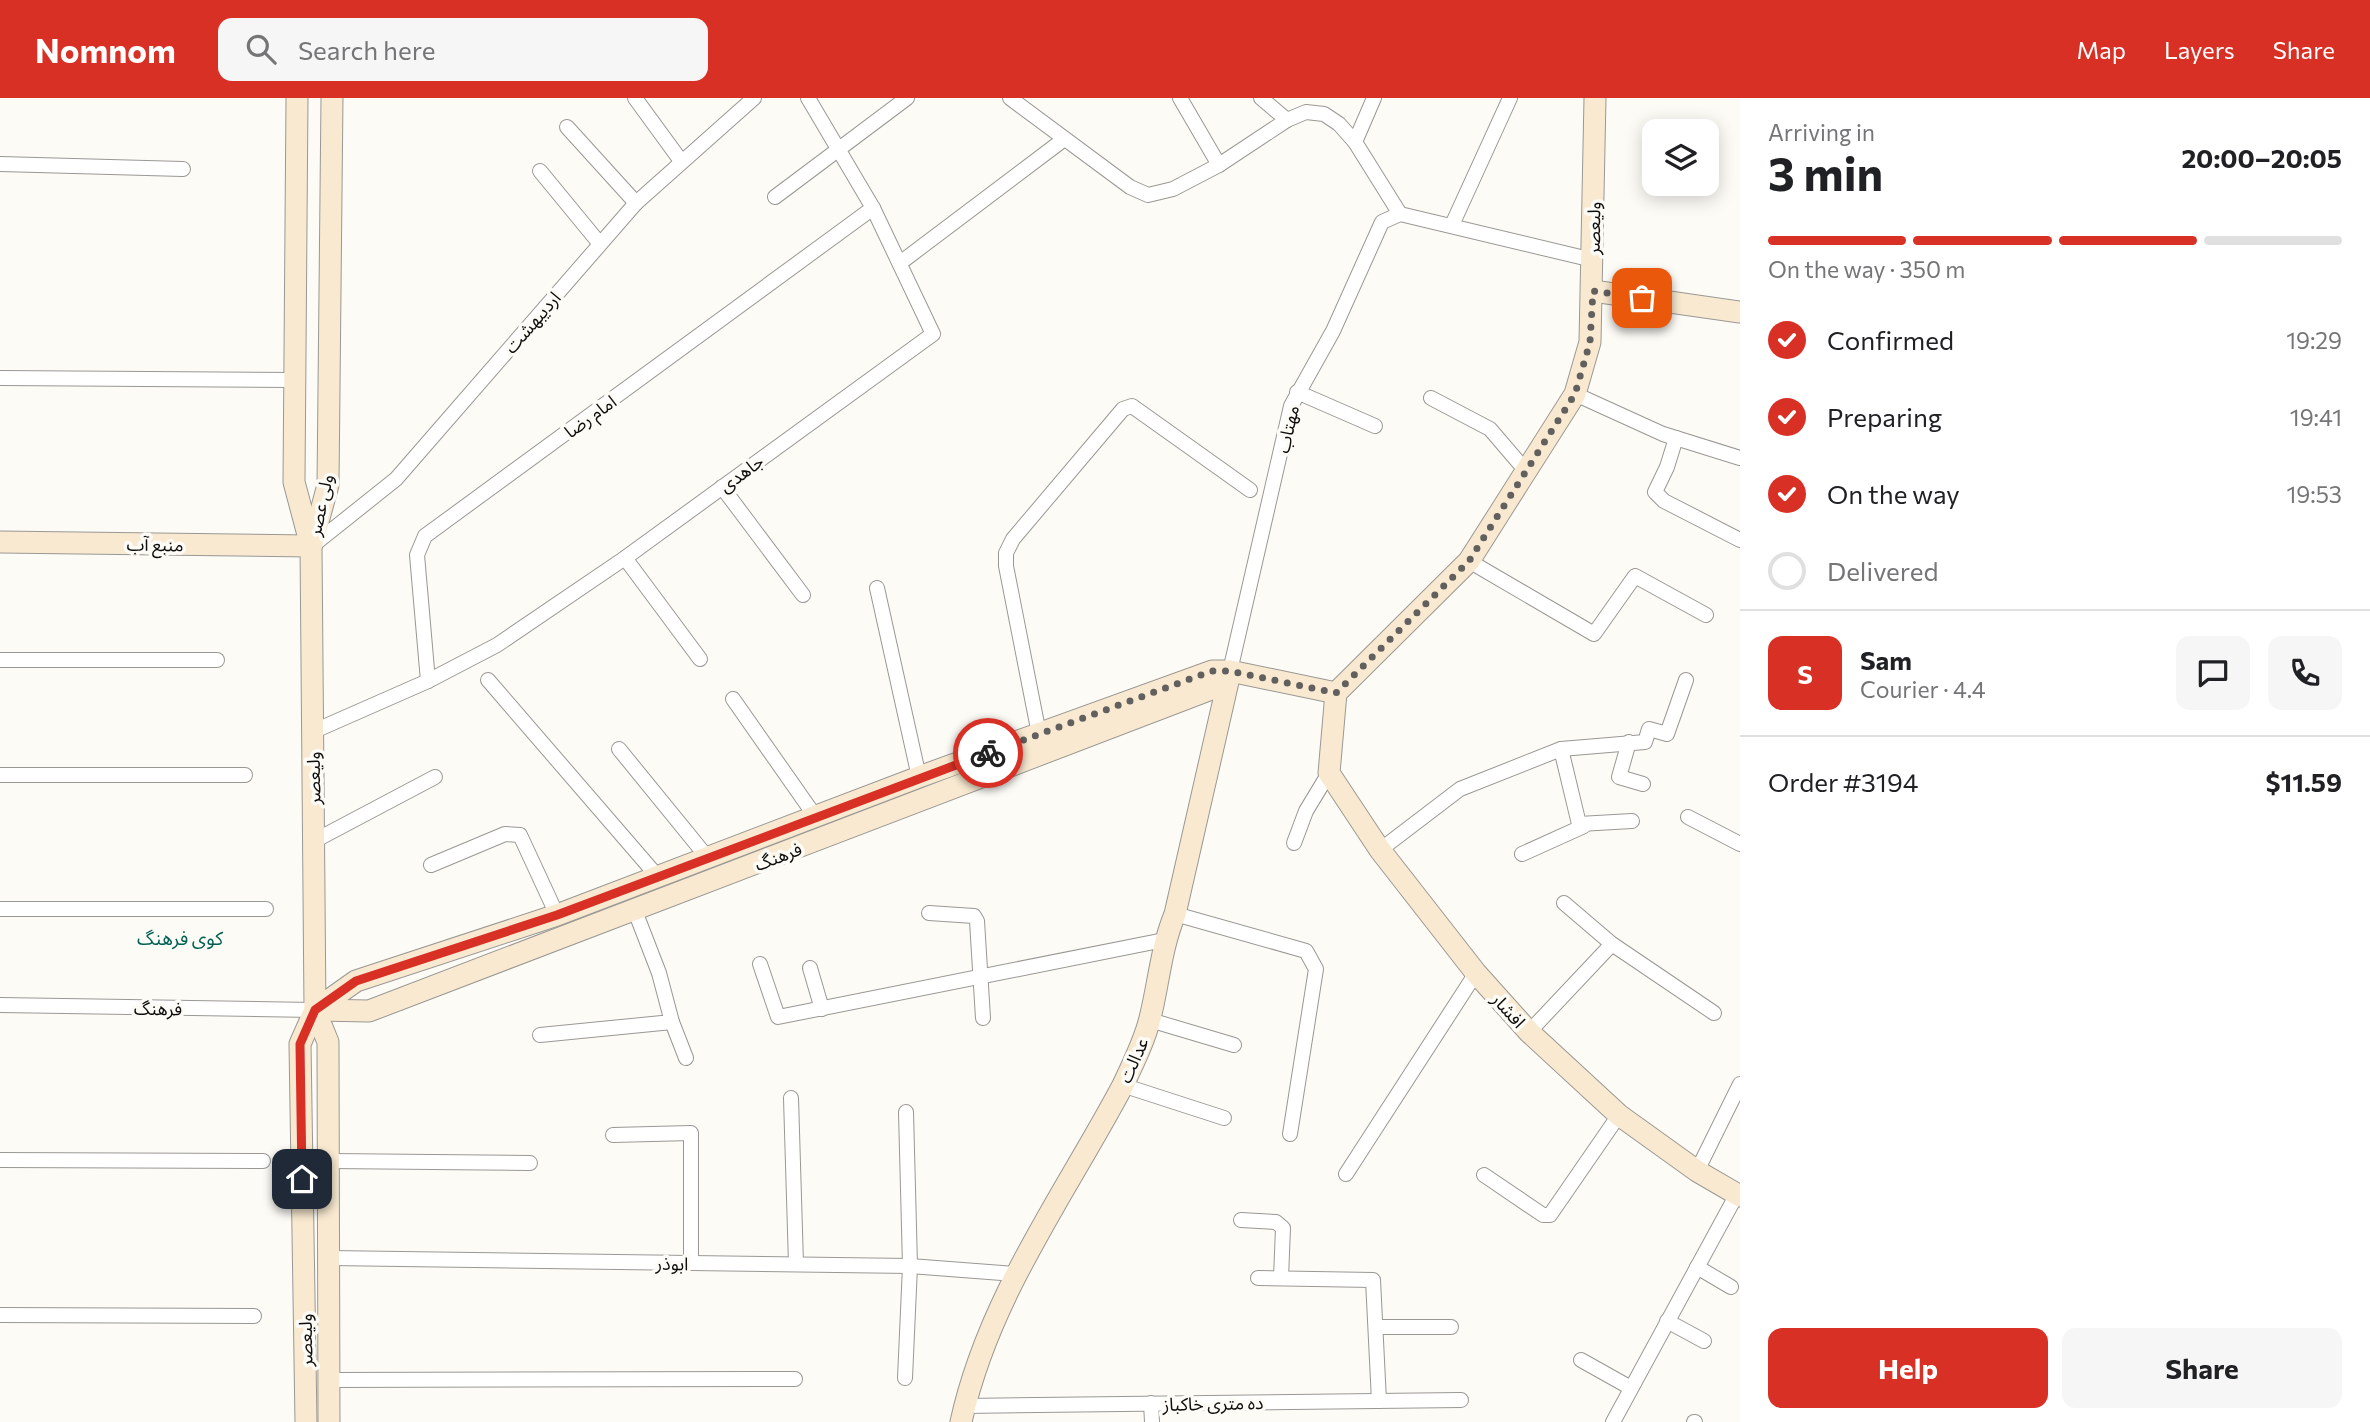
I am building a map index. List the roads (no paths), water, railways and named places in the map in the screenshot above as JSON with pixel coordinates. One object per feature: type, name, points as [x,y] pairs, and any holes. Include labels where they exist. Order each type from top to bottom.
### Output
[{"type":"street","name":"ولی عصر","points":[[297,98],[294,482],[311,546]]},
{"type":"street","name":"ولی عصر","points":[[311,546],[328,485],[332,98]]},
{"type":"street","points":[[635,98],[681,161]]},
{"type":"street","name":"اردیبهشت","points":[[311,546],[396,479],[636,203],[754,98]]},
{"type":"street","name":"جاهدی","points":[[312,732],[428,681],[497,645],[625,558],[933,334],[873,208],[808,98]]},
{"type":"street","points":[[775,197],[907,98]]},
{"type":"street","points":[[1010,98],[1063,140],[1130,187],[1148,195],[1173,189],[1219,165],[1287,120],[1306,112],[1324,114],[1339,124],[1355,142],[1400,214],[1592,260]]},
{"type":"street","points":[[1180,98],[1219,165]]},
{"type":"street","points":[[1261,98],[1287,120]]},
{"type":"street","points":[[1324,114],[1325,98]]},
{"type":"street","points":[[1355,142],[1374,98]]},
{"type":"street","points":[[1452,225],[1510,98]]},
{"type":"street","name":"ولیعصر","points":[[1336,693],[1469,561],[1575,394],[1590,342],[1595,98]]},
{"type":"street","points":[[567,127],[636,203]]},
{"type":"street","points":[[900,263],[1063,140]]},
{"type":"street","points":[[0,164],[183,169]]},
{"type":"street","points":[[540,171],[600,244]]},
{"type":"street","name":"امام رضا","points":[[428,681],[417,555],[425,536],[873,208]]},
{"type":"street","name":"مهتاب","points":[[1230,671],[1297,392],[1333,331],[1382,222],[1400,214]]},
{"type":"street","points":[[1593,291],[1740,312]]},
{"type":"street","points":[[0,378],[293,380]]},
{"type":"street","points":[[1297,392],[1375,426]]},
{"type":"street","points":[[1575,394],[1676,438],[1740,458]]},
{"type":"street","points":[[1431,398],[1490,429],[1526,471]]},
{"type":"street","points":[[1039,734],[1006,566],[1006,553],[1013,539],[1123,409],[1132,406],[1250,491]]},
{"type":"street","points":[[1676,438],[1667,467],[1655,492],[1664,501],[1740,540]]},
{"type":"street","points":[[722,487],[803,595]]},
{"type":"street","name":"منبع آب","points":[[0,542],[311,546]]},
{"type":"street","name":"ولیعصر","points":[[311,546],[315,1010],[328,1042],[329,1422]]},
{"type":"street","points":[[625,558],[700,659]]},
{"type":"street","points":[[1469,561],[1594,634],[1635,576],[1706,615]]},
{"type":"street","points":[[877,588],[919,777]]},
{"type":"street","points":[[0,660],[217,660]]},
{"type":"street","name":"فرهنگ","points":[[315,1010],[356,981],[557,915],[919,777],[1212,671],[1230,671],[1336,693]]},
{"type":"street","name":"فرهنگ","points":[[0,1005],[369,1011],[1214,688],[1230,671]]},
{"type":"street","name":"عدالت","points":[[963,1414],[1015,1274],[1122,1085],[1150,1020],[1164,940],[1175,915],[1230,671]]},
{"type":"street","points":[[488,680],[658,877]]},
{"type":"street","points":[[1380,850],[1460,789],[1561,749],[1629,741],[1645,742],[1649,729],[1667,734],[1686,680]]},
{"type":"street","points":[[1294,843],[1306,811],[1329,773],[1336,693]]},
{"type":"street","points":[[733,699],[815,816]]},
{"type":"street","points":[[1629,741],[1619,777],[1643,784]]},
{"type":"street","points":[[619,749],[708,858]]},
{"type":"street","points":[[1561,749],[1577,819],[1579,824],[1584,826]]},
{"type":"street","name":"افشار","points":[[1329,773],[1380,850],[1476,972],[1529,1032],[1619,1115],[1697,1171],[1738,1195]]},
{"type":"street","points":[[0,775],[245,775]]},
{"type":"street","points":[[314,841],[435,777]]},
{"type":"street","points":[[1688,817],[1740,844]]},
{"type":"street","points":[[1522,855],[1584,826],[1632,821]]},
{"type":"street","points":[[431,865],[505,834],[520,835],[557,915]]},
{"type":"street","points":[[1564,903],[1612,944],[1714,1013]]},
{"type":"street","points":[[0,909],[266,909]]},
{"type":"street","points":[[635,911],[659,973],[672,1022],[686,1058]]},
{"type":"street","points":[[929,913],[974,916],[979,928],[984,1018]]},
{"type":"street","points":[[1175,915],[1306,951],[1313,960],[1316,969],[1290,1134]]},
{"type":"street","points":[[760,964],[778,1017],[1164,940]]},
{"type":"street","points":[[1529,1032],[1612,944]]},
{"type":"street","points":[[810,968],[822,1009]]},
{"type":"street","points":[[1346,1174],[1476,972]]},
{"type":"street","name":"ولیعصر","points":[[306,1422],[300,1044],[315,1010]]},
{"type":"street","points":[[1150,1020],[1234,1045]]},
{"type":"street","points":[[540,1035],[672,1022]]},
{"type":"street","points":[[1697,1171],[1740,1084]]},
{"type":"street","points":[[1122,1085],[1224,1118]]},
{"type":"street","points":[[791,1098],[796,1264]]},
{"type":"street","points":[[905,1378],[910,1266],[906,1111]]},
{"type":"street","points":[[1484,1175],[1543,1215],[1550,1215],[1619,1115]]},
{"type":"street","points":[[613,1135],[691,1133],[691,1263]]},
{"type":"street","points":[[0,1160],[263,1161]]},
{"type":"street","points":[[330,1161],[530,1163]]},
{"type":"street","points":[[1613,1422],[1738,1195]]},
{"type":"street","points":[[1241,1220],[1276,1222],[1283,1228],[1281,1278]]},
{"type":"street","name":"ابوذر","points":[[329,1258],[910,1266],[1015,1274]]},
{"type":"street","points":[[1697,1267],[1731,1287]]},
{"type":"street","points":[[1258,1278],[1373,1280],[1379,1401]]},
{"type":"street","points":[[0,1315],[254,1316]]},
{"type":"street","points":[[1667,1321],[1704,1341]]},
{"type":"street","points":[[1376,1327],[1451,1327]]},
{"type":"street","points":[[1581,1360],[1631,1388]]},
{"type":"street","points":[[329,1380],[794,1379]]},
{"type":"street","name":"ده متری خاکباز","points":[[963,1414],[1151,1404],[1461,1400]]},
{"type":"street","points":[[1151,1404],[1152,1422]]},
{"type":"district","name":"کوی فرهنگ","points":[[180,937]]}]
